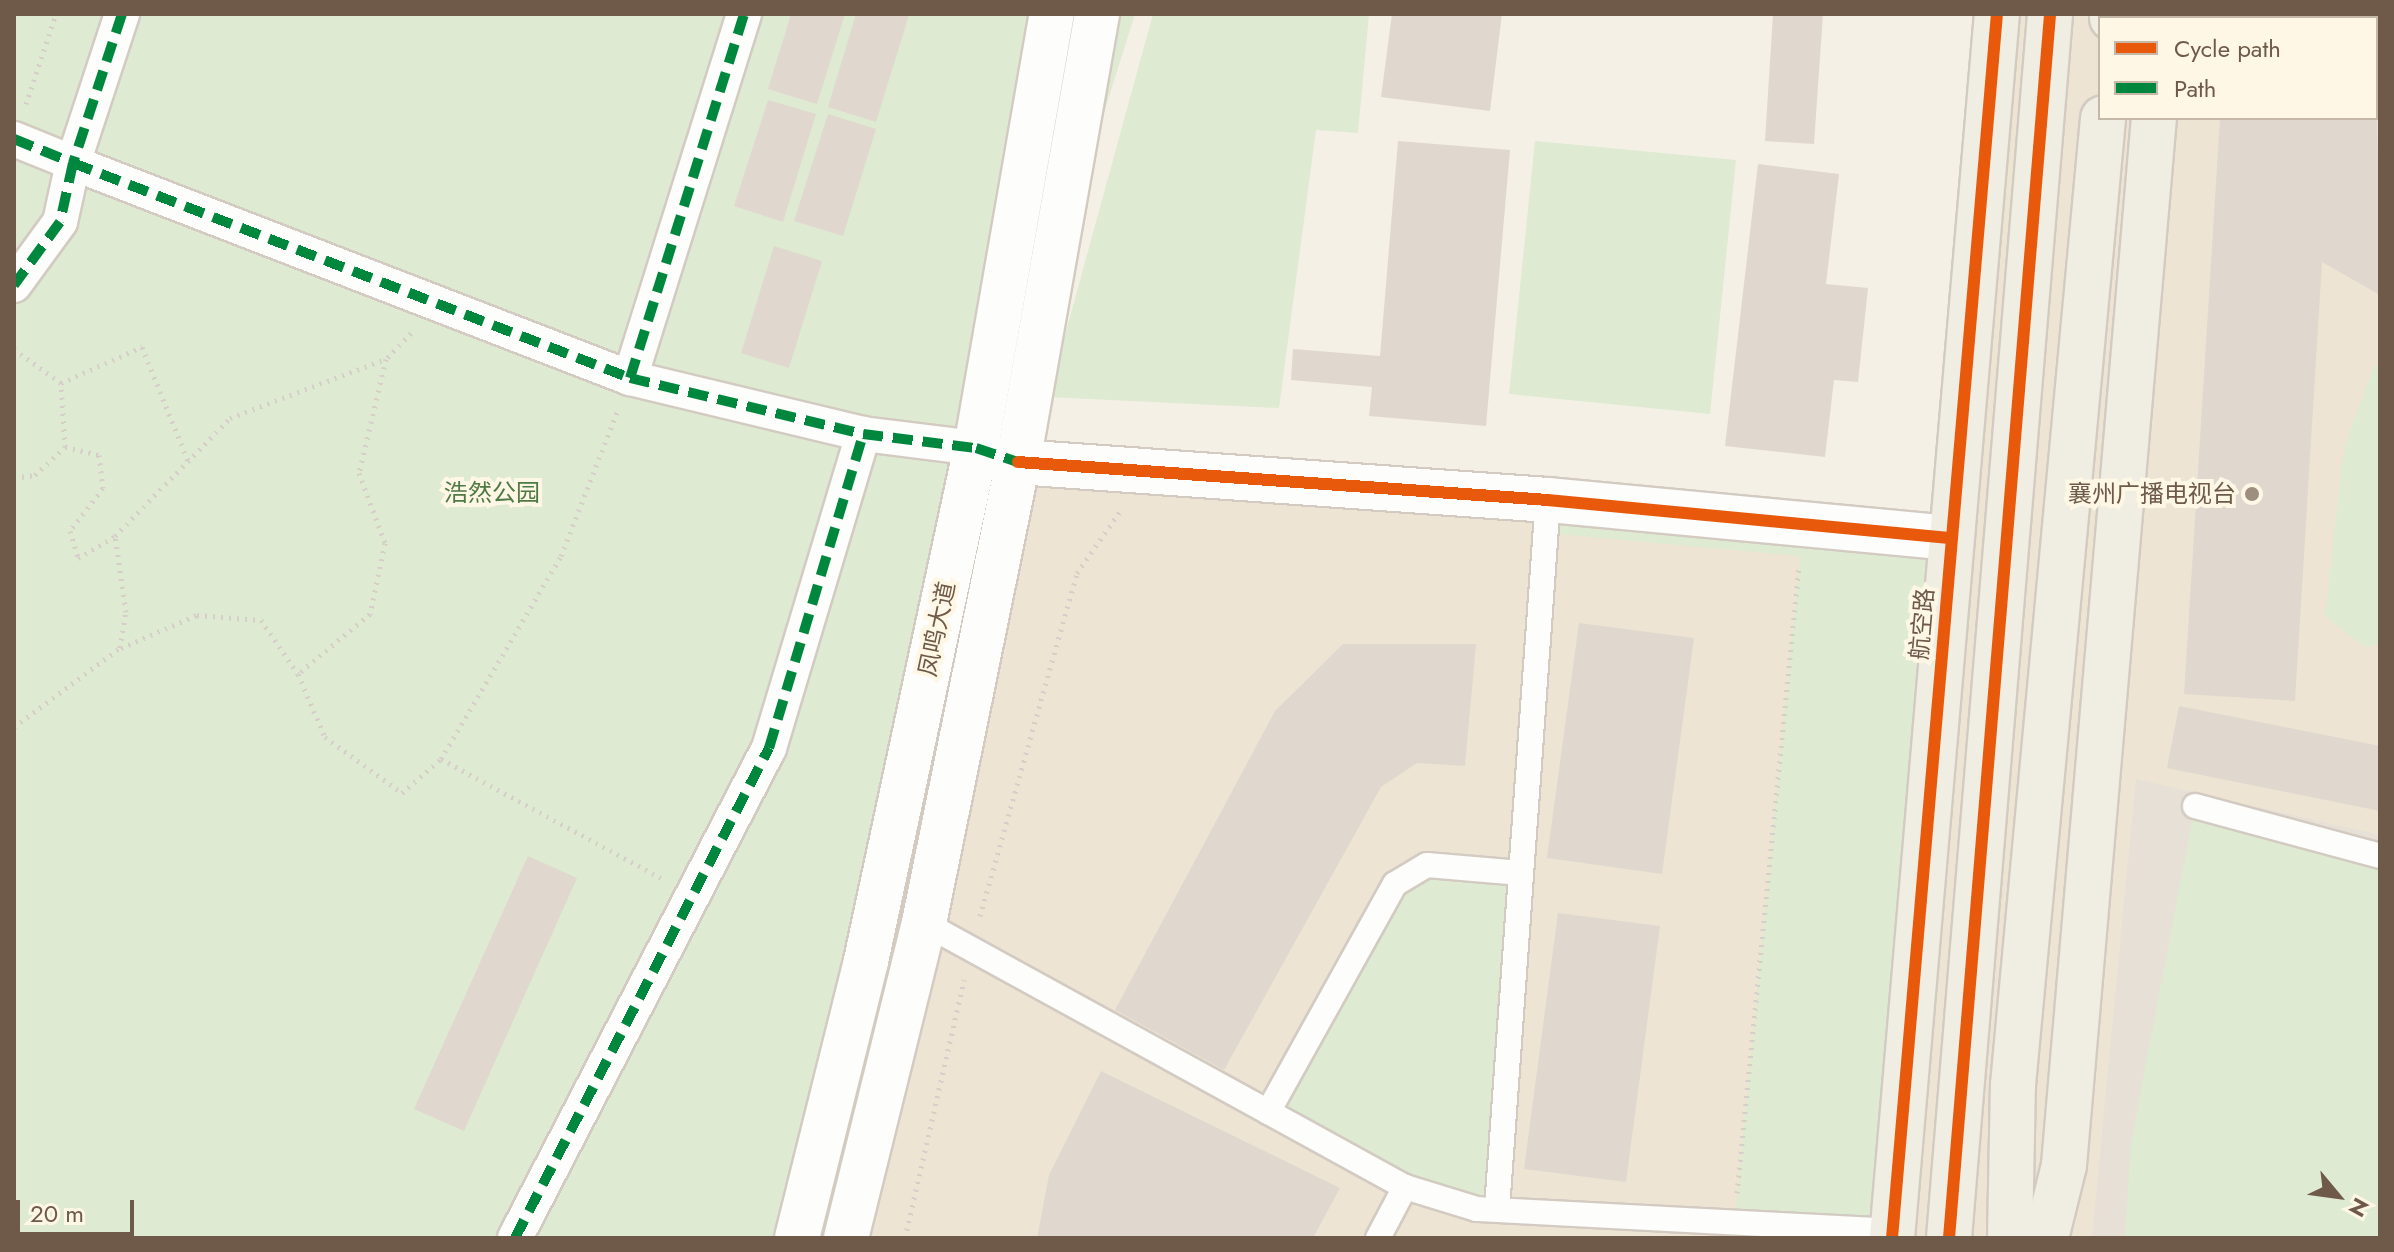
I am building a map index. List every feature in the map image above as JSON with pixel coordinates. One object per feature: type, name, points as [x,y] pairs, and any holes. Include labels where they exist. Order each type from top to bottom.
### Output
[{"type":"main road","name":"凤鸣大道","points":[[797,1238],[866,961],[976,448],[1052,14]]},
{"type":"main road","name":"凤鸣大道","points":[[846,1238],[924,923],[1018,462],[1097,14]]},
{"type":"main road","name":"航空路","points":[[1892,1235],[1997,14]]},
{"type":"main road","points":[[1949,1238],[2050,14]]},
{"type":"main road","points":[[2010,1238],[2013,1085],[2103,120]]},
{"type":"main road","points":[[2046,1238],[2064,1165],[2154,120]]},
{"type":"main road","points":[[1018,462],[1548,500],[1951,538]]},
{"type":"street","points":[[14,285],[60,222],[73,163],[122,14]]},
{"type":"street","points":[[630,378],[744,14]]},
{"type":"street","points":[[19,125],[73,163],[630,378],[863,434],[976,448],[1018,462]]},
{"type":"street","points":[[515,1238],[769,748],[863,434]]},
{"type":"lane","points":[[1497,1209],[1548,500]]},
{"type":"lane","points":[[2195,806],[2380,856]]},
{"type":"lane","points":[[1268,1112],[1395,884],[1427,865],[1521,873]]},
{"type":"lane","points":[[924,923],[1405,1187],[1497,1209],[1734,1220],[1892,1235]]},
{"type":"lane","points":[[1378,1238],[1405,1187]]},
{"type":"path","points":[[19,125],[56,14]]},
{"type":"path","points":[[65,447],[99,455],[101,466],[103,488],[70,531],[78,558],[115,536],[230,418],[386,359],[438,304]]},
{"type":"path","points":[[61,383],[142,347],[188,461]]},
{"type":"path","points":[[14,349],[61,383]]},
{"type":"path","points":[[298,674],[370,614],[385,543],[359,473],[386,359]]},
{"type":"path","points":[[14,726],[120,648],[197,615],[261,620],[298,674],[325,737],[402,793],[441,759],[561,556],[630,378]]},
{"type":"path","points":[[61,383],[65,447]]},
{"type":"path","points":[[14,478],[35,475],[65,447]]},
{"type":"path","points":[[905,1238],[971,948],[1077,573],[1121,510],[1133,505]]},
{"type":"path","points":[[115,536],[126,612],[120,648]]},
{"type":"path","points":[[1734,1220],[1800,556]]},
{"type":"path","points":[[441,759],[692,895]]},
{"type":"shaded area","points":[[1997,14],[2380,14],[2380,1238],[842,1238],[1018,462],[1951,538]]},
{"type":"shaded area","points":[[2136,779],[2380,835],[2380,1238],[2092,1238]]},
{"type":"green space","name":"浩然公园","points":[[14,14],[1135,14],[993,466],[787,1238],[14,1238]]},
{"type":"green space","points":[[1153,14],[1369,14],[1358,133],[1316,130],[1279,408],[1048,397]]},
{"type":"green space","points":[[1535,141],[1736,160],[1710,414],[1509,394]]},
{"type":"green space","points":[[2380,365],[2380,644],[2364,647],[2325,616],[2344,447],[2374,366]]},
{"type":"green space","points":[[1548,500],[1951,538],[1890,1238],[1733,1238],[1800,556],[1546,533]]},
{"type":"green space","points":[[2195,806],[2380,856],[2380,1238],[2125,1238],[2131,1142]]},
{"type":"green space","points":[[1427,865],[1521,873],[1497,1209],[1477,1209],[1268,1112],[1395,884]]},
{"type":"building","points":[[791,14],[845,14],[817,104],[768,89]]},
{"type":"building","points":[[856,14],[909,15],[876,122],[828,107]]},
{"type":"building","points":[[1392,14],[1502,14],[1490,111],[1381,97]]},
{"type":"building","points":[[1773,14],[1823,14],[1814,144],[1765,141]]},
{"type":"building","points":[[768,100],[816,114],[783,222],[734,206]]},
{"type":"building","points":[[828,114],[876,129],[843,236],[794,221]]},
{"type":"building","name":"襄州广播电视台","points":[[2220,120],[2377,120],[2380,295],[2322,262],[2295,701],[2184,694]]},
{"type":"building","points":[[1398,141],[1510,150],[1486,426],[1369,416],[1372,387],[1291,380],[1293,349],[1380,356]]},
{"type":"building","points":[[1758,164],[1839,174],[1826,284],[1868,288],[1858,382],[1834,380],[1825,457],[1725,446]]},
{"type":"building","points":[[774,246],[822,261],[789,368],[741,353]]},
{"type":"building","points":[[1579,623],[1694,638],[1662,874],[1547,858]]},
{"type":"building","points":[[1343,644],[1476,644],[1465,766],[1417,763],[1381,787],[1224,1070],[1115,1010],[1275,711]]},
{"type":"building","points":[[2179,706],[2380,746],[2380,811],[2167,768]]},
{"type":"building","points":[[528,856],[577,878],[464,1131],[414,1109]]},
{"type":"building","points":[[1558,913],[1660,926],[1626,1182],[1524,1169]]},
{"type":"building","points":[[1101,1071],[1340,1188],[1313,1238],[1037,1238],[1049,1175]]},
{"type":"marked path","points":[[122,14],[73,163],[630,378],[744,14]]},
{"type":"marked path","points":[[14,139],[73,163],[60,222],[14,285]]},
{"type":"marked path","points":[[630,378],[863,434],[976,448],[1018,462]]},
{"type":"marked path","points":[[515,1238],[769,748],[863,434]]},
{"type":"cycle path","points":[[1892,1238],[1997,14]]},
{"type":"cycle path","points":[[1949,1238],[2050,14]]},
{"type":"cycle path","points":[[1018,462],[1548,500],[1951,538]]},
{"type":"place","name":"襄州广播电视台","points":[[2252,494]]}]
